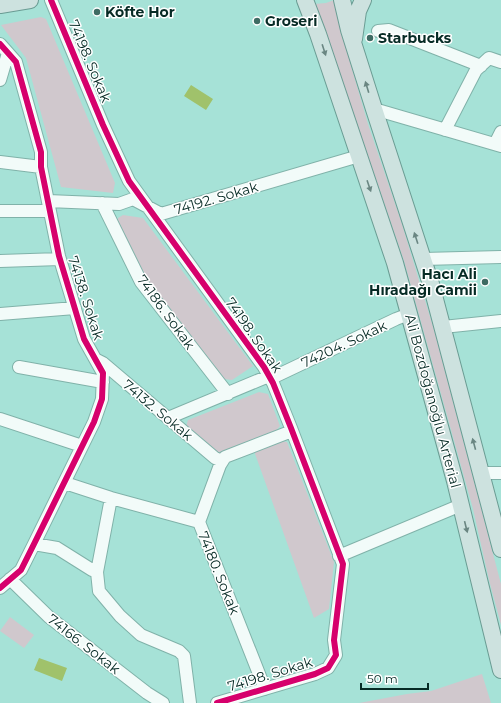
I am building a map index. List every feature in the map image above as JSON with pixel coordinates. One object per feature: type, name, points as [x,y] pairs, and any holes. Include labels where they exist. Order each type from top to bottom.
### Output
[{"type":"main road","points":[[0,5],[30,0]]},
{"type":"main road","name":"Ali Bozdoğanoğlu Arterial","points":[[305,0],[318,34],[395,263],[461,505],[501,670]]},
{"type":"main road","name":"Ali Bozdoğanoğlu Arterial","points":[[342,0],[353,42],[423,259],[443,327],[501,549]]},
{"type":"main road","points":[[353,42],[358,12],[363,0]]},
{"type":"street","name":"74198. Sokak","points":[[51,0],[103,125],[129,181],[270,377],[343,564],[334,640],[336,655],[328,668],[315,674],[217,703]]},
{"type":"street","points":[[378,31],[389,30],[481,66]]},
{"type":"street","points":[[0,80],[4,48]]},
{"type":"street","name":"74138. Sokak","points":[[0,587],[20,570],[65,483],[94,422],[102,399],[103,382],[103,373],[84,339],[60,259],[41,167],[41,152],[16,62],[4,48]]},
{"type":"street","points":[[445,130],[476,70],[490,58],[501,62]]},
{"type":"street","points":[[374,109],[498,145],[501,132]]},
{"type":"street","name":"74192. Sokak","points":[[0,211],[50,206],[102,203],[120,204],[133,200],[161,214],[359,156]]},
{"type":"street","points":[[0,162],[41,167]]},
{"type":"street","name":"74186. Sokak","points":[[102,203],[141,282],[228,394]]},
{"type":"street","points":[[423,259],[501,257]]},
{"type":"street","points":[[0,261],[60,259]]},
{"type":"street","points":[[0,314],[75,308]]},
{"type":"street","name":"74204. Sokak","points":[[168,418],[264,378],[276,376],[409,314]]},
{"type":"street","points":[[443,327],[501,322]]},
{"type":"street","name":"74132. Sokak","points":[[95,359],[103,363],[215,458],[222,461]]},
{"type":"street","points":[[19,367],[103,382]]},
{"type":"street","points":[[0,419],[82,446]]},
{"type":"street","points":[[222,461],[224,457],[292,431]]},
{"type":"street","name":"74180. Sokak","points":[[222,461],[199,522],[265,689]]},
{"type":"street","points":[[481,473],[501,473]]},
{"type":"street","points":[[65,483],[111,498],[199,522]]},
{"type":"street","points":[[111,498],[97,572],[99,592],[120,616],[141,635],[179,651],[184,656],[190,703],[197,703]]},
{"type":"street","points":[[339,556],[461,505]]},
{"type":"street","points":[[34,544],[57,548],[97,572]]},
{"type":"street","name":"74166. Sokak","points":[[10,579],[49,617],[147,694],[163,703]]},
{"type":"shaded area","points":[[336,0],[350,62],[368,124],[402,224],[434,330],[501,584],[501,625],[473,509],[404,261],[338,68],[314,4],[326,3]]},
{"type":"shaded area","points":[[41,17],[46,19],[115,183],[113,193],[61,187],[26,58],[1,25]]},
{"type":"shaded area","points":[[191,85],[213,99],[206,110],[184,96]]},
{"type":"shaded area","points":[[123,215],[143,218],[253,366],[232,380],[224,379],[147,279],[116,222],[118,218]]},
{"type":"shaded area","points":[[259,392],[268,394],[280,426],[275,432],[220,453],[186,426],[188,420]]},
{"type":"shaded area","points":[[282,441],[287,442],[334,562],[329,609],[314,618],[254,451]]},
{"type":"shaded area","points":[[10,617],[34,635],[24,648],[0,631]]},
{"type":"shaded area","points":[[39,658],[67,668],[62,681],[34,670]]},
{"type":"shaded area","points":[[482,674],[491,703],[359,703],[431,691]]},
{"type":"cycle path","points":[[51,0],[103,125],[129,181],[264,367],[273,383],[343,564],[334,640],[336,655],[328,668],[315,674],[217,703]]},
{"type":"cycle path","points":[[0,44],[16,62],[41,152],[41,167],[59,256],[84,339],[103,373],[102,399],[94,422],[21,570],[0,588]]},
{"type":"place","name":"Köfte Hor","points":[[97,12]]},
{"type":"place","name":"Groseri","points":[[257,21]]},
{"type":"place","name":"Starbucks","points":[[370,38]]},
{"type":"place","name":"Hacı Ali Hıradağı Camii","points":[[485,282]]}]
